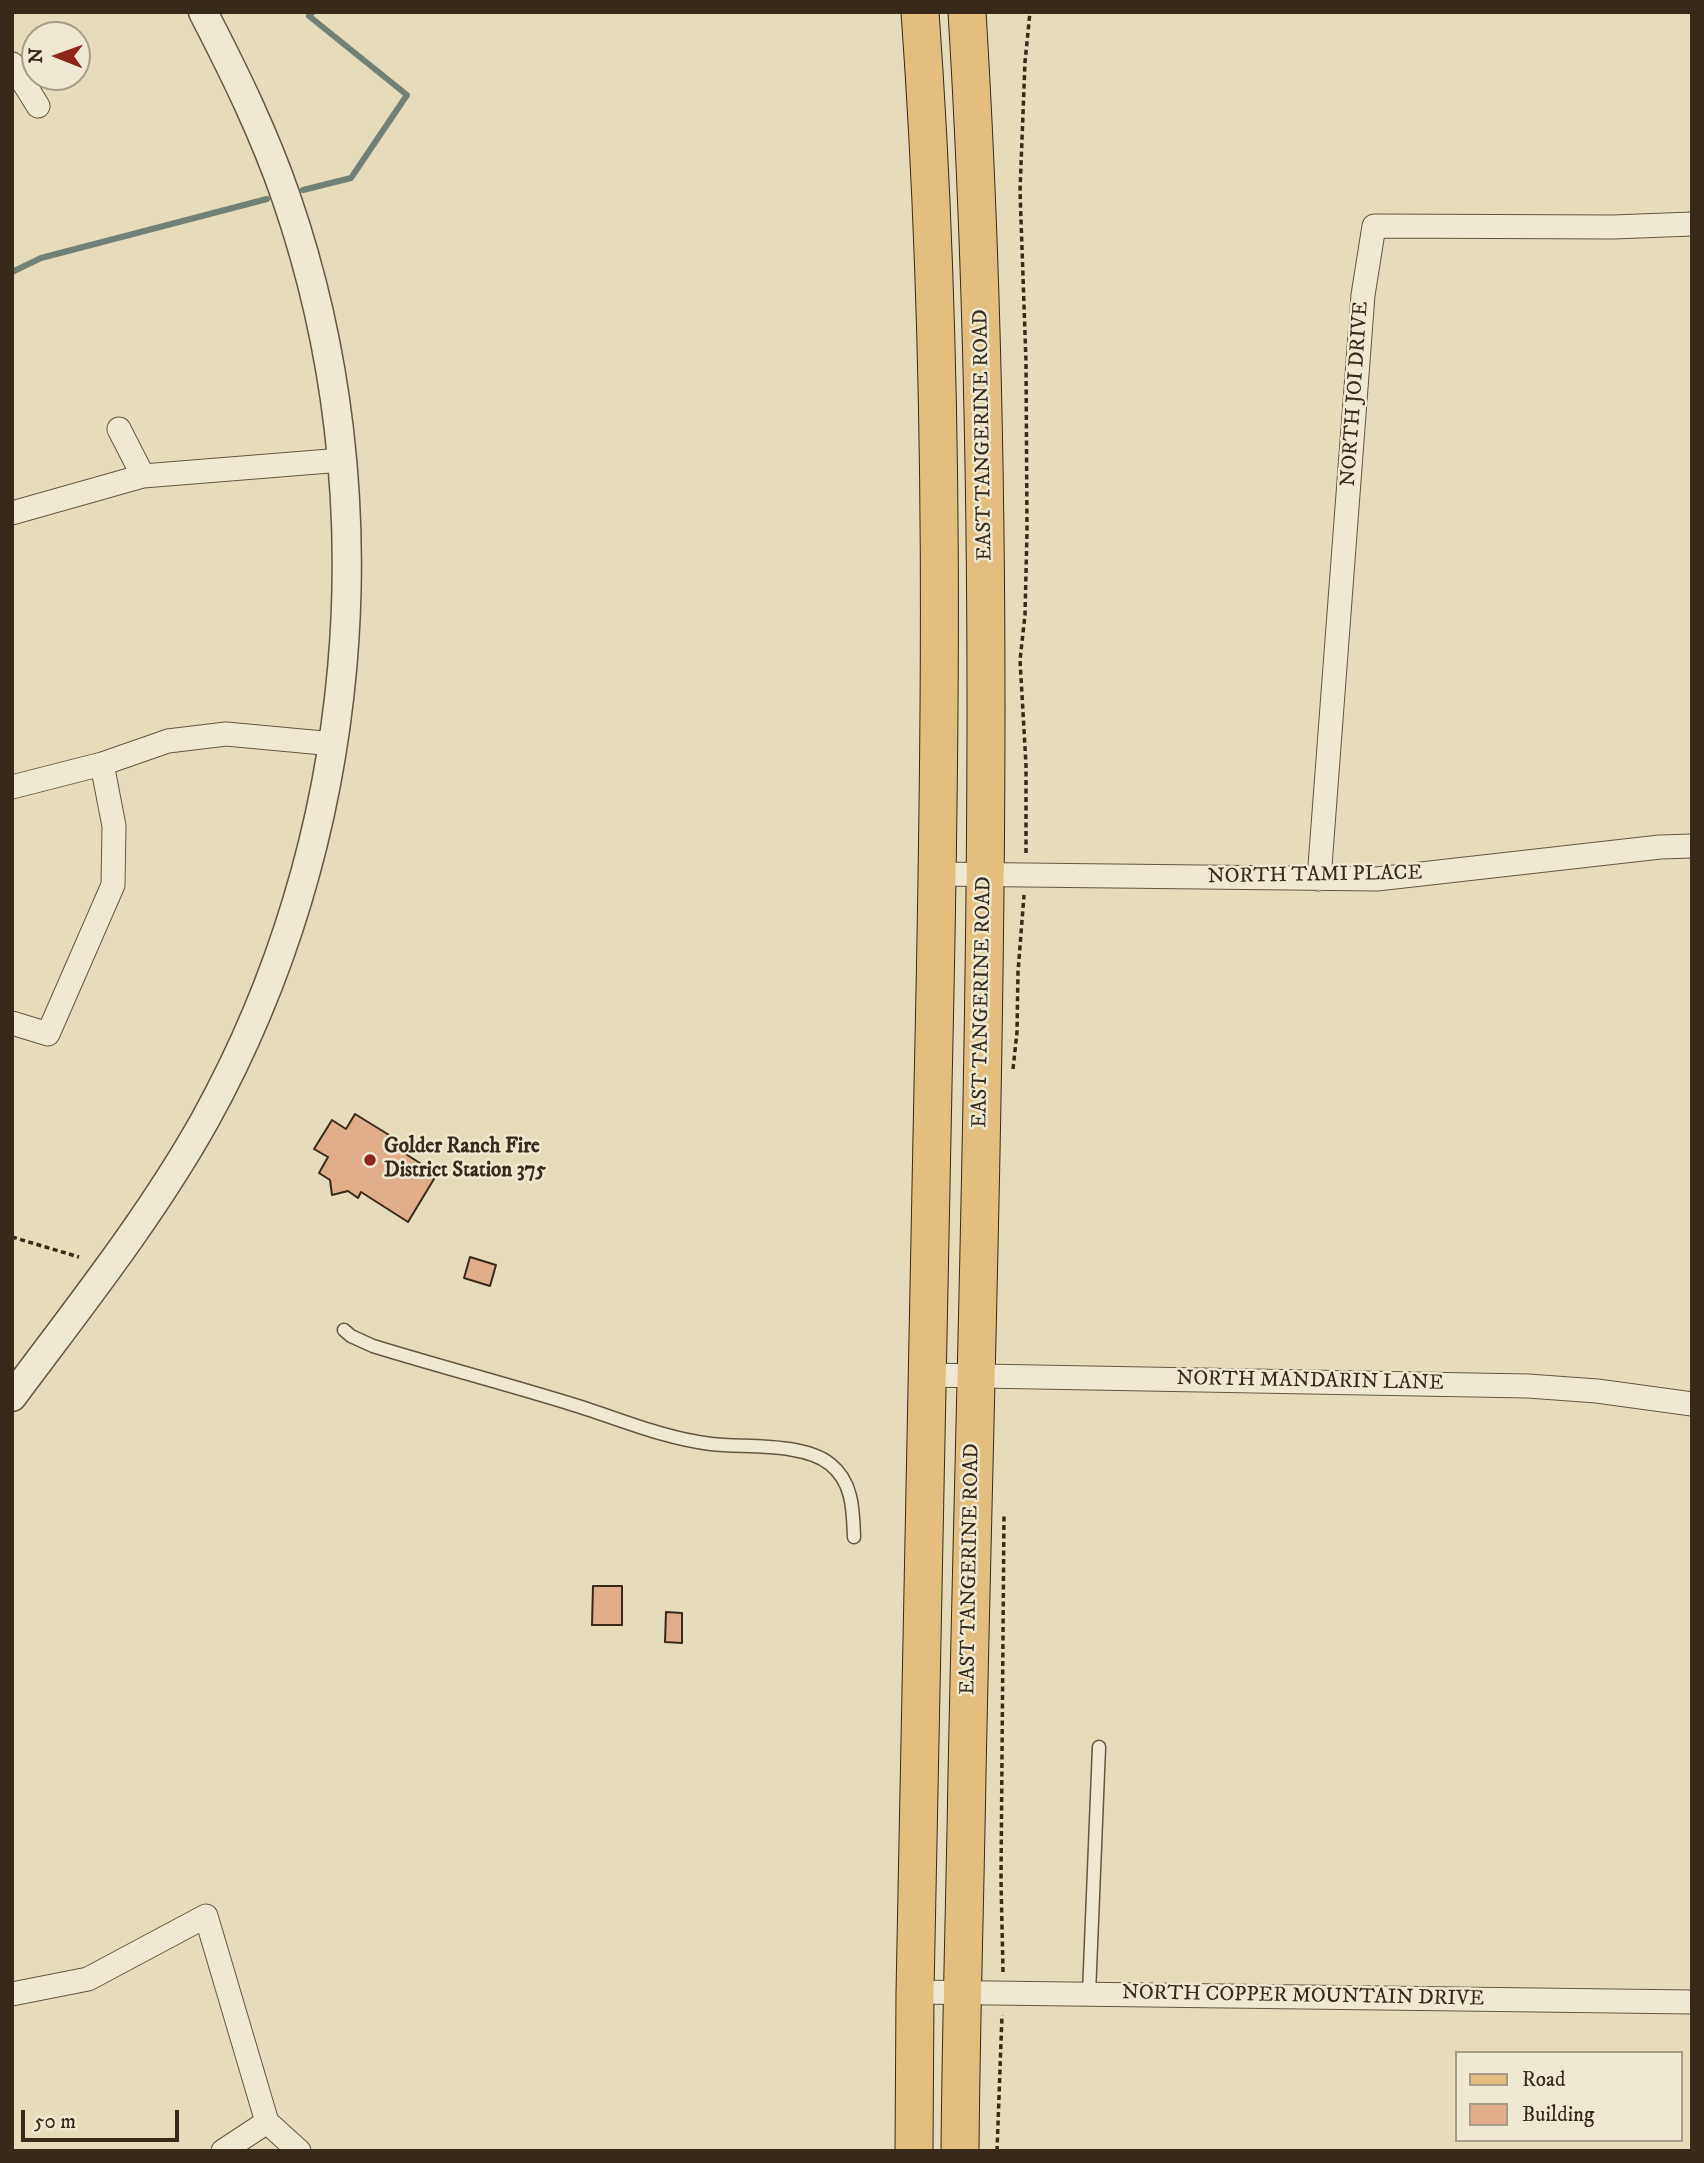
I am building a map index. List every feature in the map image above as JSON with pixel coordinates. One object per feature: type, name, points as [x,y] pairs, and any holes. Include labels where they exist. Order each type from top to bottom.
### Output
[{"type":"main road","points":[[914,2151],[940,675],[939,447],[920,12]]},
{"type":"main road","name":"EAST TANGERINE ROAD","points":[[960,2151],[985,873],[985,444],[978,218],[967,12]]},
{"type":"street","points":[[12,1397],[157,1199],[206,1117],[250,1026],[283,941],[316,829],[334,744],[340,695],[347,577],[342,460],[326,352],[296,229],[267,146],[203,12]]},
{"type":"street","points":[[12,64],[38,106]]},
{"type":"street","name":"NORTH JOI DRIVE","points":[[1319,879],[1363,295],[1374,226],[1613,227],[1692,224]]},
{"type":"street","points":[[119,429],[143,476]]},
{"type":"street","points":[[12,513],[143,476],[342,460]]},
{"type":"street","points":[[12,787],[102,764],[168,741],[226,734],[334,744]]},
{"type":"street","points":[[12,1023],[48,1034],[113,885],[114,826],[102,764]]},
{"type":"street","name":"NORTH TAMI PLACE","points":[[938,874],[1377,879],[1660,847],[1692,846]]},
{"type":"street","name":"NORTH MANDARIN LANE","points":[[928,1375],[1528,1386],[1597,1391],[1692,1404]]},
{"type":"street","points":[[12,1994],[88,1979],[206,1916],[267,2122],[299,2151]]},
{"type":"street","name":"NORTH COPPER MOUNTAIN DRIVE","points":[[915,1992],[1692,2002]]},
{"type":"street","points":[[223,2151],[267,2122]]},
{"type":"lane","points":[[344,1330],[373,1346],[671,1436],[709,1444],[790,1449],[818,1457],[829,1463],[845,1481],[852,1504],[855,1536]]},
{"type":"lane","points":[[1089,1994],[1099,1747]]},
{"type":"path","points":[[1013,1072],[1027,810],[1020,660],[1025,615],[1026,362],[1020,191],[1025,62],[1030,12]]},
{"type":"path","points":[[12,1237],[79,1257]]},
{"type":"path","points":[[997,2151],[1003,1993],[1001,1880],[1004,1508]]},
{"type":"building","points":[[355,1114],[394,1138],[390,1144],[437,1174],[408,1222],[361,1192],[358,1198],[348,1191],[332,1195],[330,1180],[319,1173],[328,1157],[314,1149],[332,1120],[346,1129]]},
{"type":"building","points":[[470,1257],[496,1265],[490,1286],[464,1278]]},
{"type":"building","points":[[593,1586],[622,1586],[622,1625],[592,1625]]},
{"type":"building","points":[[666,1612],[682,1613],[682,1643],[665,1642]]},
{"type":"waterway","points":[[303,190],[351,178],[407,95],[309,16],[313,12]]},
{"type":"waterway","points":[[12,272],[41,258],[267,199]]},
{"type":"place","name":"Golder Ranch Fire District Station 375","points":[[370,1160]]}]
